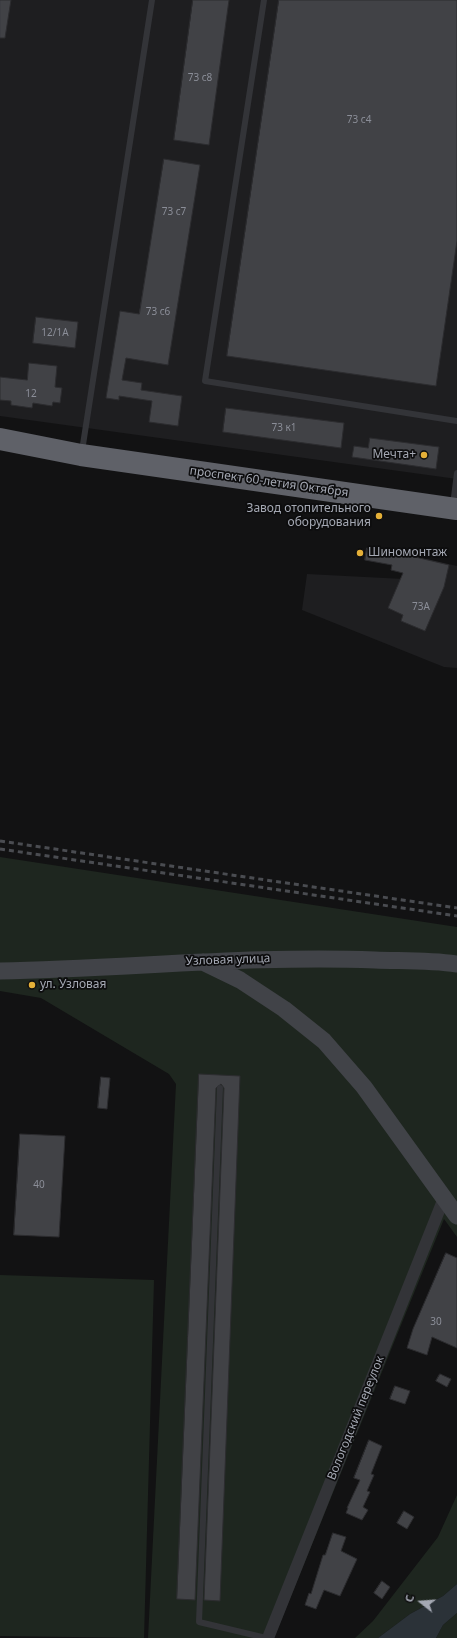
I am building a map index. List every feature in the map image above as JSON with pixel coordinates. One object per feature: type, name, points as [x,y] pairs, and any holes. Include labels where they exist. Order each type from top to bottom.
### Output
[{"type":"highway","name":"проспект 60-летия Октября","points":[[0,439],[81,455]]},
{"type":"highway","name":"проспект 60-летия Октября","points":[[0,447],[81,455],[455,509]]},
{"type":"street","name":"Узловая улица","points":[[0,971],[66,970],[201,961],[319,958],[457,964]]},
{"type":"street","points":[[201,961],[240,980],[284,1009],[324,1041],[364,1087],[457,1216]]},
{"type":"street","name":"Вологодский переулок","points":[[267,1638],[444,1198]]},
{"type":"lane","points":[[81,455],[152,0]]},
{"type":"lane","points":[[264,0],[205,381],[457,422]]},
{"type":"lane","points":[[455,509],[457,473]]},
{"type":"lane","points":[[220,1088],[199,1622],[267,1638]]},
{"type":"shaded area","points":[[0,0],[457,0],[457,479],[0,416]]},
{"type":"shaded area","points":[[427,559],[457,566],[457,668],[444,667],[302,610],[307,574],[423,580]]},
{"type":"shaded area","points":[[0,857],[457,927],[457,1237],[444,1219],[274,1638],[148,1638],[176,1084],[169,1074],[41,998],[0,991]]},
{"type":"shaded area","points":[[0,1275],[154,1280],[144,1638],[0,1636]]},
{"type":"shaded area","points":[[457,1495],[457,1584],[443,1596],[410,1614],[378,1638],[355,1638],[373,1621],[438,1537]]},
{"type":"shaded area","points":[[457,1584],[457,1613],[443,1625],[436,1638],[378,1638],[410,1614],[443,1596]]},
{"type":"shaded area","points":[[457,1613],[457,1638],[436,1638],[443,1625]]},
{"type":"building","points":[[0,0],[11,0],[5,38],[0,38]]},
{"type":"building","points":[[193,0],[229,0],[209,145],[174,140]]},
{"type":"building","points":[[279,0],[457,0],[457,241],[436,386],[227,356]]},
{"type":"building","points":[[164,159],[200,165],[168,365],[126,358],[122,380],[142,383],[141,390],[182,396],[178,426],[149,422],[152,401],[119,396],[119,400],[106,398],[120,311],[139,314]]},
{"type":"building","points":[[36,317],[78,322],[75,348],[33,343]]},
{"type":"building","points":[[29,363],[57,366],[55,387],[62,388],[60,403],[53,402],[52,406],[33,403],[32,408],[11,405],[11,401],[0,400],[0,377],[27,380]]},
{"type":"building","points":[[226,408],[344,423],[341,448],[223,432]]},
{"type":"building","points":[[370,438],[439,447],[436,469],[352,457],[354,446],[368,448]]},
{"type":"building","points":[[367,548],[394,552],[449,565],[444,587],[425,631],[401,621],[403,615],[388,608],[403,573],[391,570],[392,565],[365,560]]},
{"type":"building","points":[[199,1074],[240,1076],[220,1601],[204,1600],[224,1088],[221,1084],[216,1088],[195,1600],[177,1599]]},
{"type":"building","points":[[101,1077],[110,1078],[107,1109],[98,1108]]},
{"type":"building","points":[[20,1134],[65,1136],[59,1237],[14,1235]]},
{"type":"building","points":[[446,1253],[457,1258],[457,1348],[432,1337],[427,1355],[407,1348],[413,1329]]},
{"type":"building","points":[[440,1374],[451,1379],[447,1387],[436,1381]]},
{"type":"building","points":[[395,1386],[410,1391],[405,1404],[390,1399]]},
{"type":"building","points":[[369,1440],[382,1446],[371,1474],[374,1475],[367,1491],[370,1492],[363,1507],[368,1510],[362,1520],[346,1513],[360,1480],[354,1478]]},
{"type":"building","points":[[404,1511],[414,1517],[407,1529],[397,1523]]},
{"type":"building","points":[[333,1533],[346,1537],[341,1551],[357,1559],[340,1596],[324,1590],[316,1609],[305,1605],[309,1593],[311,1594],[323,1555],[325,1555]]},
{"type":"building","points":[[382,1581],[390,1587],[382,1599],[374,1593]]},
{"type":"railway","points":[[0,841],[457,908]]},
{"type":"railway","points":[[0,849],[457,916]]},
{"type":"place","name":"Мечта+","points":[[424,455]]},
{"type":"place","name":"Завод отопительного оборудования","points":[[379,516]]},
{"type":"place","name":"Шиномонтаж","points":[[360,553]]},
{"type":"place","name":"ул. Узловая","points":[[32,985]]}]
